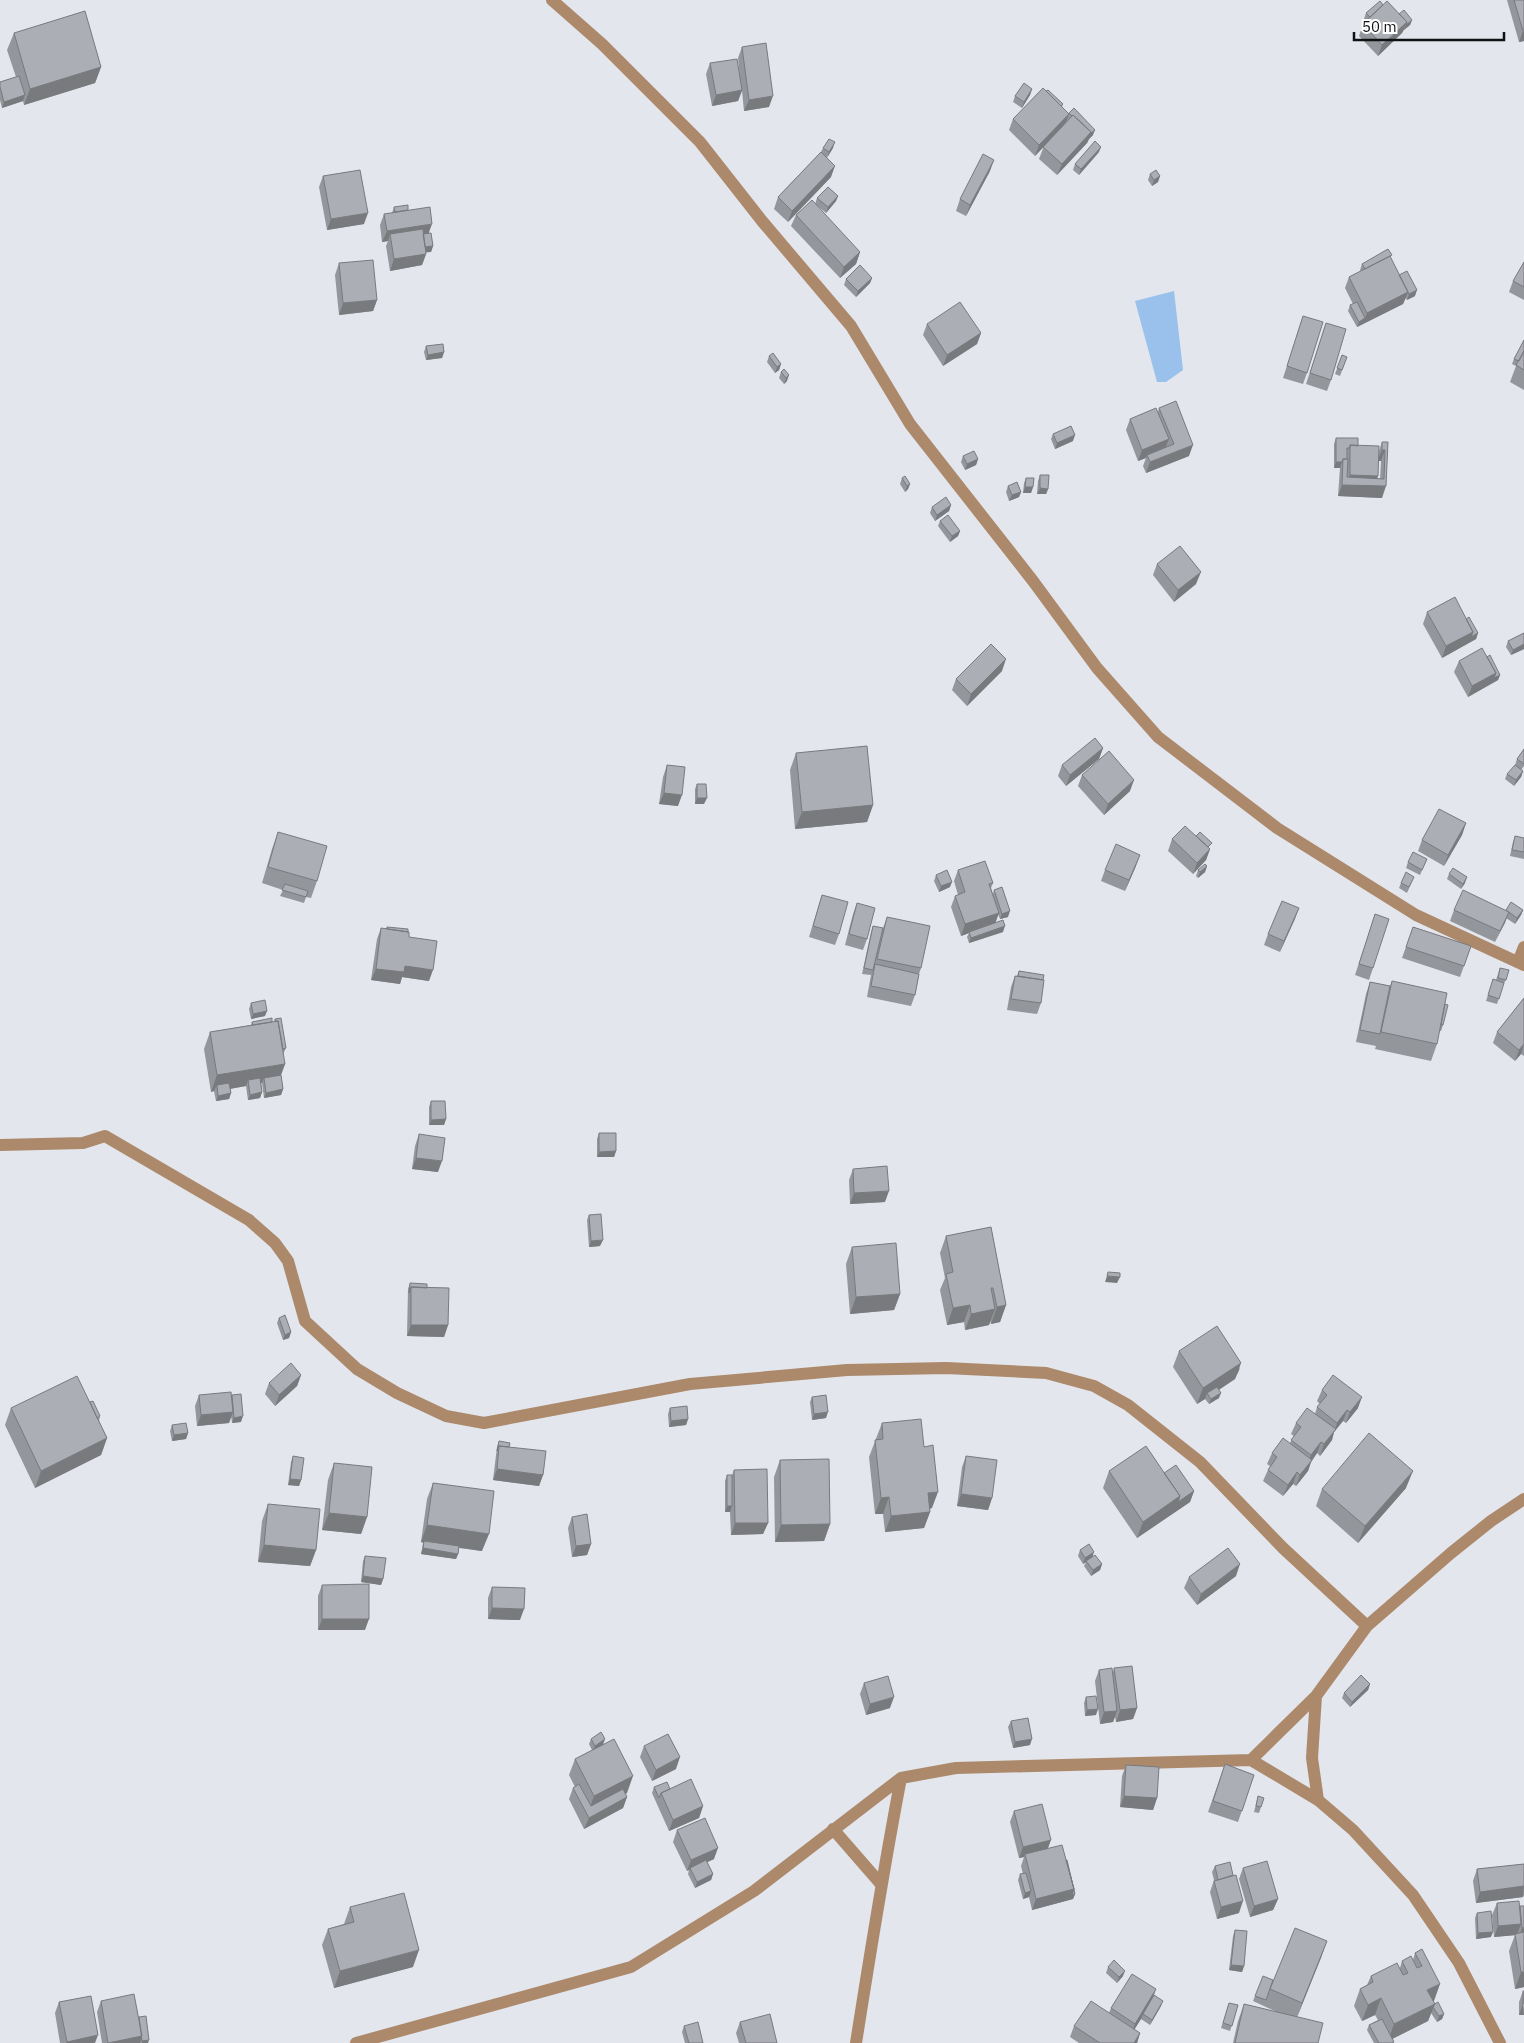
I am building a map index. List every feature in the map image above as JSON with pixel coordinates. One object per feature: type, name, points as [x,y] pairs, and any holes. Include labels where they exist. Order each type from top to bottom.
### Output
[{"type":"street","points":[[552,0],[602,44],[700,142],[762,221],[851,326],[910,424],[1033,581],[1097,668],[1158,737],[1277,828],[1416,915],[1521,964],[1524,947]]},
{"type":"street","points":[[0,1145],[83,1142],[106,1136],[248,1220],[275,1243],[288,1261],[305,1321],[357,1369],[397,1393],[446,1416],[484,1423],[690,1384],[848,1370],[946,1368],[1046,1373],[1094,1386],[1128,1405],[1200,1462],[1283,1548],[1368,1626]]},
{"type":"street","points":[[1251,1760],[1316,1696],[1368,1626],[1490,1521],[1524,1499]]},
{"type":"street","points":[[1316,1696],[1312,1758],[1318,1800]]},
{"type":"street","points":[[356,2043],[631,1967],[754,1891],[901,1778],[956,1768],[1251,1760],[1318,1800],[1353,1830],[1413,1895],[1459,1963],[1500,2043]]},
{"type":"street","points":[[856,2043],[870,1960],[880,1883],[901,1778]]},
{"type":"street","points":[[833,1829],[880,1883]]},
{"type":"water","points":[[1174,291],[1183,370],[1166,382],[1157,382],[1135,301]]},
{"type":"building","points":[[1514,0],[1524,0],[1524,31],[1523,31]]},
{"type":"building","points":[[1380,1],[1383,5],[1370,17],[1366,13]]},
{"type":"building","points":[[1387,1],[1407,22],[1382,45],[1363,24]]},
{"type":"building","points":[[1404,10],[1412,20],[1406,25],[1407,22],[1399,14]]},
{"type":"building","points":[[85,11],[101,67],[30,89],[14,33]]},
{"type":"building","points":[[766,43],[773,96],[749,100],[742,47]]},
{"type":"building","points":[[737,59],[742,90],[716,95],[710,63]]},
{"type":"building","points":[[19,76],[25,95],[4,102],[0,82]]},
{"type":"building","points":[[1024,83],[1032,89],[1024,102],[1015,96]]},
{"type":"building","points":[[1043,88],[1069,114],[1039,145],[1013,119]]},
{"type":"building","points":[[1048,90],[1063,104],[1061,106],[1046,91]]},
{"type":"building","points":[[1074,108],[1095,130],[1091,133],[1069,113]]},
{"type":"building","points":[[1073,115],[1091,132],[1062,164],[1043,147]]},
{"type":"building","points":[[829,139],[835,142],[829,152],[823,148]]},
{"type":"building","points":[[1095,141],[1101,147],[1081,169],[1075,164]]},
{"type":"building","points":[[821,152],[835,166],[792,211],[778,197]]},
{"type":"building","points":[[983,154],[994,160],[970,205],[960,199]]},
{"type":"building","points":[[360,170],[368,213],[331,219],[323,176]]},
{"type":"building","points":[[1156,170],[1160,176],[1154,180],[1150,174]]},
{"type":"building","points":[[828,187],[838,196],[828,207],[817,198]]},
{"type":"building","points":[[812,200],[860,252],[844,267],[796,215]]},
{"type":"building","points":[[408,205],[408,210],[395,212],[394,207]]},
{"type":"building","points":[[430,207],[432,224],[387,231],[384,214]]},
{"type":"building","points":[[423,229],[426,254],[394,259],[390,234]]},
{"type":"building","points":[[431,233],[433,246],[425,247],[423,234]]},
{"type":"building","points":[[1388,249],[1392,255],[1365,269],[1362,264]]},
{"type":"building","points":[[1390,256],[1408,292],[1367,313],[1349,277]]},
{"type":"building","points":[[373,260],[377,300],[343,303],[339,263]]},
{"type":"building","points":[[1524,262],[1524,287],[1513,281]]},
{"type":"building","points":[[860,265],[872,278],[858,291],[846,279]]},
{"type":"building","points":[[1407,271],[1417,290],[1409,294],[1399,275]]},
{"type":"building","points":[[960,302],[981,333],[947,355],[927,324]]},
{"type":"building","points":[[1357,302],[1365,318],[1359,322],[1350,305]]},
{"type":"building","points":[[1303,316],[1323,322],[1307,373],[1287,366]]},
{"type":"building","points":[[1326,323],[1346,329],[1331,380],[1310,373]]},
{"type":"building","points":[[1524,340],[1524,351],[1519,361],[1514,359]]},
{"type":"building","points":[[443,344],[444,352],[428,355],[426,346]]},
{"type":"building","points":[[1524,351],[1524,370],[1516,365]]},
{"type":"building","points":[[773,353],[781,364],[777,367],[769,356]]},
{"type":"building","points":[[1342,355],[1347,357],[1342,370],[1337,368]]},
{"type":"building","points":[[784,369],[789,375],[786,378],[781,372]]},
{"type":"building","points":[[1176,401],[1193,445],[1150,462],[1147,455],[1174,444],[1159,408]]},
{"type":"building","points":[[1156,408],[1169,439],[1142,450],[1130,419]]},
{"type":"building","points":[[1071,426],[1075,435],[1057,443],[1053,434]]},
{"type":"building","points":[[1336,438],[1358,438],[1358,446],[1350,445],[1350,448],[1347,448],[1347,459],[1343,459],[1342,462],[1336,462]]},
{"type":"building","points":[[1382,442],[1388,442],[1386,486],[1342,485],[1343,459],[1348,459],[1347,477],[1384,479],[1385,450],[1382,450]]},
{"type":"building","points":[[1350,445],[1379,446],[1378,476],[1350,475]]},
{"type":"building","points":[[974,451],[978,459],[967,464],[963,456]]},
{"type":"building","points":[[1040,475],[1049,475],[1048,489],[1040,488]]},
{"type":"building","points":[[905,476],[910,484],[907,486],[902,478]]},
{"type":"building","points":[[1026,478],[1034,478],[1033,487],[1025,487]]},
{"type":"building","points":[[1017,482],[1021,492],[1012,495],[1008,486]]},
{"type":"building","points":[[946,497],[951,505],[937,515],[932,507]]},
{"type":"building","points":[[948,515],[960,531],[952,536],[940,521]]},
{"type":"building","points":[[1180,546],[1201,572],[1178,590],[1157,564]]},
{"type":"building","points":[[1455,597],[1473,632],[1446,646],[1427,612]]},
{"type":"building","points":[[1469,617],[1478,633],[1471,637],[1473,632],[1466,619]]},
{"type":"building","points":[[1524,633],[1524,644],[1513,650],[1508,641]]},
{"type":"building","points":[[991,644],[1006,659],[971,694],[956,679]]},
{"type":"building","points":[[1482,648],[1496,673],[1472,686],[1459,661]]},
{"type":"building","points":[[1490,655],[1500,675],[1494,678],[1496,673],[1487,657]]},
{"type":"building","points":[[1095,738],[1103,748],[1070,775],[1062,765]]},
{"type":"building","points":[[867,746],[873,805],[802,812],[796,753]]},
{"type":"building","points":[[1524,749],[1524,764],[1517,759]]},
{"type":"building","points":[[1109,751],[1134,780],[1108,804],[1082,775]]},
{"type":"building","points":[[667,765],[685,767],[682,795],[664,793]]},
{"type":"building","points":[[1515,765],[1523,771],[1516,780],[1507,774]]},
{"type":"building","points":[[697,784],[706,784],[707,798],[697,798]]},
{"type":"building","points":[[1439,809],[1466,823],[1448,855],[1422,840]]},
{"type":"building","points":[[1185,826],[1210,849],[1197,863],[1172,839]]},
{"type":"building","points":[[278,832],[327,846],[317,881],[268,867]]},
{"type":"building","points":[[1200,832],[1212,843],[1208,847],[1196,836]]},
{"type":"building","points":[[1515,836],[1524,838],[1524,852],[1512,850]]},
{"type":"building","points":[[1116,844],[1140,855],[1129,880],[1105,870]]},
{"type":"building","points":[[1413,852],[1427,859],[1422,870],[1408,862]]},
{"type":"building","points":[[985,861],[993,883],[989,884],[999,913],[965,924],[955,896],[965,892],[958,870]]},
{"type":"building","points":[[1205,864],[1207,866],[1200,872],[1198,870]]},
{"type":"building","points":[[1453,868],[1467,877],[1463,884],[1449,874]]},
{"type":"building","points":[[947,870],[952,882],[941,886],[936,875]]},
{"type":"building","points":[[1406,872],[1414,877],[1409,887],[1401,883]]},
{"type":"building","points":[[285,884],[308,891],[306,897],[282,890]]},
{"type":"building","points":[[1002,887],[1010,911],[1002,914],[994,890]]},
{"type":"building","points":[[1463,890],[1509,912],[1500,931],[1454,910]]},
{"type":"building","points":[[822,895],[848,902],[839,934],[813,926]]},
{"type":"building","points":[[1282,901],[1299,908],[1284,941],[1268,934]]},
{"type":"building","points":[[1511,902],[1523,910],[1517,918],[1506,910]]},
{"type":"building","points":[[857,903],[875,908],[867,939],[849,934]]},
{"type":"building","points":[[1375,914],[1389,919],[1373,968],[1359,964]]},
{"type":"building","points":[[887,917],[930,926],[921,968],[877,959]]},
{"type":"building","points":[[1003,920],[1005,926],[971,938],[969,932]]},
{"type":"building","points":[[873,926],[883,928],[873,970],[864,968]]},
{"type":"building","points":[[387,927],[408,929],[408,932],[387,929]]},
{"type":"building","points":[[1413,927],[1471,946],[1464,966],[1406,947]]},
{"type":"building","points":[[381,928],[409,932],[409,937],[437,941],[433,970],[405,966],[404,972],[376,969]]},
{"type":"building","points":[[875,964],[919,974],[915,995],[871,986]]},
{"type":"building","points":[[1500,968],[1509,970],[1506,980],[1498,978]]},
{"type":"building","points":[[1019,971],[1044,975],[1043,980],[1018,976]]},
{"type":"building","points":[[1015,976],[1044,980],[1041,1003],[1011,999]]},
{"type":"building","points":[[1493,979],[1504,983],[1499,999],[1488,995]]},
{"type":"building","points":[[1392,981],[1447,993],[1437,1044],[1381,1032]]},
{"type":"building","points":[[1370,982],[1390,986],[1380,1034],[1360,1030]]},
{"type":"building","points":[[1524,998],[1524,1044],[1519,1050],[1497,1032]]},
{"type":"building","points":[[265,1000],[267,1011],[253,1014],[251,1003]]},
{"type":"building","points":[[1445,1004],[1448,1005],[1443,1025],[1441,1025]]},
{"type":"building","points":[[272,1018],[272,1022],[253,1025],[252,1022]]},
{"type":"building","points":[[281,1018],[286,1048],[283,1049],[278,1021],[275,1021],[275,1019]]},
{"type":"building","points":[[278,1021],[285,1064],[217,1075],[210,1032]]},
{"type":"building","points":[[281,1075],[283,1089],[266,1093],[264,1078]]},
{"type":"building","points":[[260,1078],[262,1092],[250,1095],[248,1080]]},
{"type":"building","points":[[229,1083],[231,1093],[218,1096],[217,1085]]},
{"type":"building","points":[[431,1101],[445,1101],[446,1119],[431,1120]]},
{"type":"building","points":[[599,1133],[616,1133],[616,1151],[599,1152]]},
{"type":"building","points":[[419,1134],[445,1138],[442,1161],[416,1158]]},
{"type":"building","points":[[887,1166],[889,1191],[854,1193],[853,1169]]},
{"type":"building","points":[[601,1214],[603,1240],[591,1241],[589,1215]]},
{"type":"building","points":[[991,1227],[1006,1305],[997,1307],[993,1288],[991,1288],[995,1309],[971,1314],[970,1305],[953,1308],[946,1274],[953,1272],[946,1236]]},
{"type":"building","points":[[896,1243],[900,1294],[856,1297],[852,1247]]},
{"type":"building","points":[[1108,1272],[1120,1273],[1120,1277],[1107,1276]]},
{"type":"building","points":[[410,1283],[427,1284],[427,1288],[411,1287],[409,1293]]},
{"type":"building","points":[[411,1287],[449,1288],[448,1325],[411,1325]]},
{"type":"building","points":[[285,1315],[291,1332],[285,1335],[279,1318]]},
{"type":"building","points":[[1217,1326],[1241,1363],[1203,1388],[1179,1351]]},
{"type":"building","points":[[291,1363],[301,1375],[279,1395],[269,1383]]},
{"type":"building","points":[[1333,1375],[1362,1397],[1350,1412],[1347,1410],[1337,1423],[1317,1407],[1327,1395],[1322,1390]]},
{"type":"building","points":[[77,1376],[107,1438],[41,1471],[11,1408]]},
{"type":"building","points":[[1217,1387],[1221,1393],[1211,1399],[1207,1393]]},
{"type":"building","points":[[231,1392],[233,1412],[201,1415],[199,1395]]},
{"type":"building","points":[[241,1394],[243,1416],[234,1418],[232,1395]]},
{"type":"building","points":[[826,1395],[828,1412],[814,1414],[812,1397]]},
{"type":"building","points":[[93,1401],[100,1416],[97,1418],[90,1402]]},
{"type":"building","points":[[687,1406],[688,1419],[671,1421],[670,1408]]},
{"type":"building","points":[[1307,1408],[1336,1429],[1324,1444],[1321,1442],[1311,1455],[1291,1440],[1301,1427],[1296,1423]]},
{"type":"building","points":[[921,1419],[924,1447],[933,1445],[938,1492],[928,1493],[930,1512],[891,1516],[889,1497],[881,1498],[875,1440],[883,1439],[882,1423]]},
{"type":"building","points":[[186,1423],[188,1433],[174,1435],[172,1425]]},
{"type":"building","points":[[1369,1433],[1413,1471],[1365,1526],[1322,1489]]},
{"type":"building","points":[[1283,1438],[1312,1460],[1300,1475],[1297,1472],[1288,1485],[1268,1470],[1277,1457],[1272,1453]]},
{"type":"building","points":[[499,1441],[510,1443],[509,1447],[499,1446],[497,1451]]},
{"type":"building","points":[[499,1446],[546,1451],[543,1475],[497,1469]]},
{"type":"building","points":[[1146,1446],[1180,1496],[1143,1522],[1109,1471]]},
{"type":"building","points":[[293,1456],[304,1458],[301,1480],[290,1479]]},
{"type":"building","points":[[966,1456],[997,1460],[992,1498],[961,1494]]},
{"type":"building","points":[[829,1459],[830,1524],[781,1525],[780,1460]]},
{"type":"building","points":[[334,1463],[372,1467],[367,1517],[329,1513]]},
{"type":"building","points":[[1176,1465],[1194,1491],[1178,1502],[1180,1496],[1164,1473]]},
{"type":"building","points":[[767,1469],[768,1523],[735,1523],[734,1470]]},
{"type":"building","points":[[727,1475],[732,1475],[732,1506],[727,1506]]},
{"type":"building","points":[[433,1483],[494,1491],[489,1534],[427,1525]]},
{"type":"building","points":[[268,1504],[320,1509],[316,1550],[264,1545]]},
{"type":"building","points":[[587,1514],[591,1544],[576,1546],[572,1517]]},
{"type":"building","points":[[424,1541],[459,1546],[458,1554],[423,1548]]},
{"type":"building","points":[[1089,1544],[1094,1552],[1085,1558],[1080,1550]]},
{"type":"building","points":[[1228,1548],[1240,1564],[1201,1594],[1189,1577]]},
{"type":"building","points":[[1095,1555],[1102,1564],[1093,1570],[1086,1561]]},
{"type":"building","points":[[365,1556],[386,1558],[383,1579],[363,1576]]},
{"type":"building","points":[[369,1584],[369,1619],[322,1619],[322,1585]]},
{"type":"building","points":[[492,1587],[525,1588],[524,1609],[492,1608]]},
{"type":"building","points":[[1132,1666],[1137,1708],[1120,1710],[1114,1668]]},
{"type":"building","points":[[1112,1668],[1117,1711],[1104,1712],[1099,1670]]},
{"type":"building","points":[[1361,1675],[1370,1684],[1352,1702],[1344,1693]]},
{"type":"building","points":[[888,1676],[894,1697],[870,1704],[864,1683]]},
{"type":"building","points":[[1096,1696],[1098,1709],[1087,1710],[1086,1697]]},
{"type":"building","points":[[1028,1718],[1032,1739],[1015,1742],[1011,1721]]},
{"type":"building","points":[[601,1732],[605,1739],[595,1746],[591,1739]]},
{"type":"building","points":[[668,1734],[680,1757],[656,1770],[644,1746]]},
{"type":"building","points":[[614,1739],[633,1776],[594,1796],[575,1759]]},
{"type":"building","points":[[1225,1764],[1254,1775],[1242,1811],[1213,1801]]},
{"type":"building","points":[[1126,1765],[1159,1767],[1157,1798],[1124,1796]]},
{"type":"building","points":[[691,1779],[703,1806],[673,1820],[661,1793]]},
{"type":"building","points":[[667,1782],[670,1789],[661,1793],[659,1798],[654,1787]]},
{"type":"building","points":[[579,1784],[591,1806],[623,1789],[627,1797],[589,1818],[573,1788]]},
{"type":"building","points":[[1258,1796],[1264,1798],[1261,1807],[1256,1806]]},
{"type":"building","points":[[1042,1804],[1051,1840],[1023,1847],[1014,1811]]},
{"type":"building","points":[[705,1818],[718,1848],[691,1860],[677,1830]]},
{"type":"building","points":[[1062,1845],[1074,1889],[1036,1899],[1025,1854]]},
{"type":"building","points":[[706,1860],[713,1874],[697,1882],[690,1868]]},
{"type":"building","points":[[1267,1861],[1278,1899],[1254,1906],[1243,1868]]},
{"type":"building","points":[[1230,1862],[1233,1875],[1218,1880],[1215,1866]]},
{"type":"building","points":[[1524,1864],[1524,1886],[1480,1892],[1477,1869]]},
{"type":"building","points":[[1026,1873],[1031,1891],[1025,1893],[1020,1874]]},
{"type":"building","points":[[1236,1875],[1243,1901],[1221,1907],[1214,1881]]},
{"type":"building","points":[[404,1893],[419,1950],[340,1971],[328,1929],[354,1922],[350,1907]]},
{"type":"building","points":[[1519,1901],[1521,1924],[1498,1926],[1497,1903]]},
{"type":"building","points":[[1520,1906],[1524,1906],[1524,1928],[1522,1928]]},
{"type":"building","points":[[1491,1911],[1493,1932],[1478,1933],[1477,1913]]},
{"type":"building","points":[[1295,1928],[1327,1941],[1302,2003],[1270,1989]]},
{"type":"building","points":[[1235,1930],[1247,1931],[1244,1966],[1231,1965]]},
{"type":"building","points":[[1524,1932],[1524,1972],[1521,1972],[1515,1934]]},
{"type":"building","points":[[1422,1949],[1440,1984],[1427,1990],[1435,2004],[1394,2024],[1381,1998],[1368,2005],[1360,1989],[1373,1982],[1371,1976],[1397,1963],[1403,1975],[1408,1973],[1402,1961],[1411,1956],[1417,1968],[1422,1966],[1415,1953]]},
{"type":"building","points":[[1114,1960],[1125,1971],[1119,1977],[1108,1967]]},
{"type":"building","points":[[1132,1974],[1156,1989],[1135,2024],[1111,2008]]},
{"type":"building","points":[[1263,1976],[1273,1980],[1266,2000],[1255,1996]]},
{"type":"building","points":[[134,1994],[142,2036],[108,2043],[101,2001]]},
{"type":"building","points":[[1154,1995],[1163,2001],[1152,2020],[1143,2014]]},
{"type":"building","points":[[91,1996],[98,2035],[67,2042],[59,2002]]},
{"type":"building","points":[[1091,2001],[1140,2033],[1134,2043],[1100,2043],[1074,2026]]},
{"type":"building","points":[[1438,2002],[1444,2014],[1439,2016],[1433,2007]]},
{"type":"building","points":[[1229,2003],[1238,2005],[1232,2026],[1223,2023]]},
{"type":"building","points":[[1244,2004],[1323,2023],[1318,2043],[1235,2043]]},
{"type":"building","points":[[770,2014],[777,2043],[746,2043],[740,2022]]},
{"type":"building","points":[[146,2016],[149,2040],[142,2041],[139,2017]]},
{"type":"building","points":[[1382,2019],[1394,2042],[1392,2043],[1379,2043],[1369,2025]]},
{"type":"building","points":[[698,2022],[703,2043],[689,2043],[684,2026]]}]
